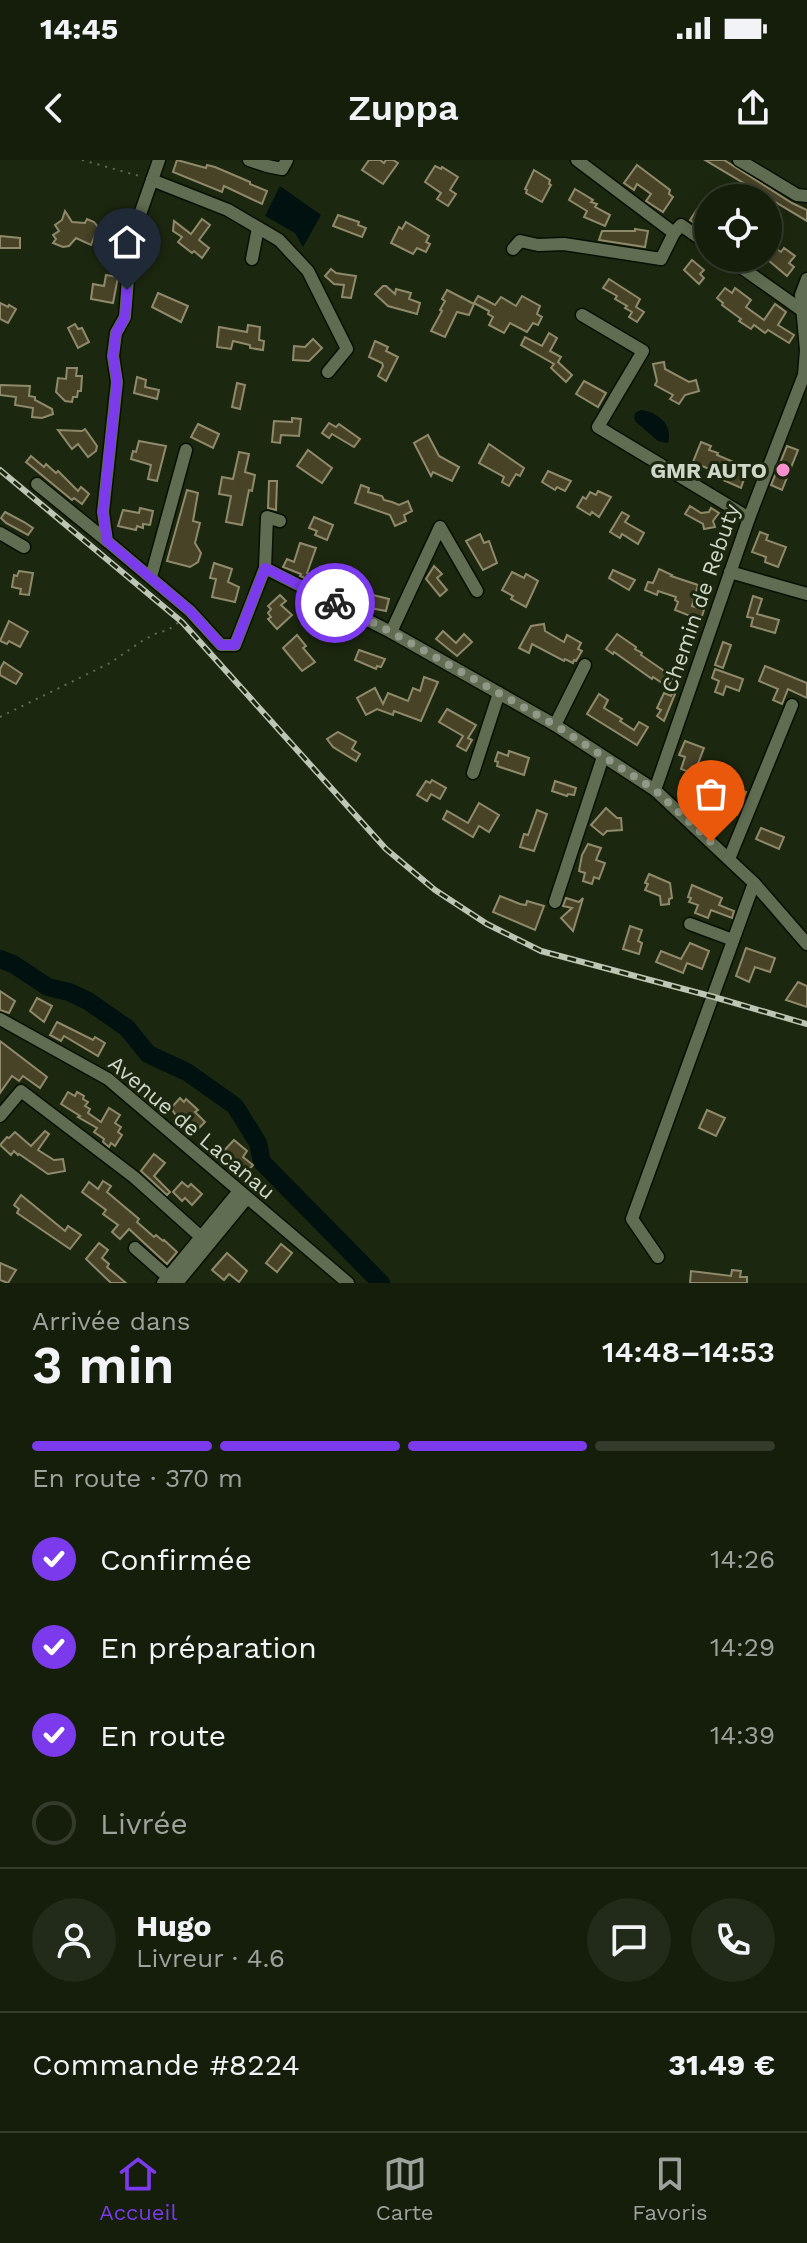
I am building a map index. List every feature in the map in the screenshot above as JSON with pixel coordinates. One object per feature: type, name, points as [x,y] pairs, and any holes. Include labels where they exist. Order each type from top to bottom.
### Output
[{"type":"street","points":[[249,160],[282,169],[287,160]]},
{"type":"street","points":[[577,160],[674,233]]},
{"type":"street","points":[[739,160],[797,195],[807,196]]},
{"type":"street","points":[[107,541],[103,512],[117,382],[113,356],[116,333],[125,317],[131,240],[159,162]]},
{"type":"street","points":[[152,180],[228,210],[279,240],[308,271],[347,349],[328,372]]},
{"type":"street","points":[[513,249],[520,241],[538,245],[564,244],[661,259],[681,225],[694,234]]},
{"type":"street","points":[[252,259],[258,228]]},
{"type":"street","points":[[748,272],[803,311]]},
{"type":"street","name":"Chemin de Rebuty","points":[[655,790],[749,518],[805,376],[801,295],[807,279]]},
{"type":"street","points":[[582,315],[643,351],[598,427],[749,518]]},
{"type":"street","points":[[151,577],[186,450]]},
{"type":"street","points":[[37,484],[190,611],[221,645],[235,645],[265,568],[267,517],[280,521]]},
{"type":"street","points":[[391,632],[440,527],[477,591]]},
{"type":"street","points":[[0,533],[24,547]]},
{"type":"street","points":[[265,568],[391,632],[499,693],[655,790],[754,883],[807,944]]},
{"type":"street","points":[[730,572],[807,594]]},
{"type":"street","points":[[555,725],[585,665]]},
{"type":"street","points":[[473,773],[499,693]]},
{"type":"street","points":[[729,859],[792,705]]},
{"type":"street","points":[[555,902],[603,757]]},
{"type":"street","points":[[658,1257],[632,1219],[754,883]]},
{"type":"street","points":[[690,924],[733,940]]},
{"type":"street","name":"Avenue de Lacanau","points":[[0,1019],[108,1079],[348,1283]]},
{"type":"street","points":[[0,1116],[21,1091],[134,1177],[201,1237]]},
{"type":"street","points":[[169,1281],[201,1237],[243,1194]]},
{"type":"street","points":[[169,1281],[243,1194]]},
{"type":"street","points":[[135,1248],[169,1281]]},
{"type":"path","points":[[82,160],[152,180]]},
{"type":"path","points":[[0,717],[110,663],[142,641],[168,630],[190,611]]},
{"type":"shaded area","points":[[280,186],[321,215],[303,247],[295,233],[265,216]]},
{"type":"shaded area","points":[[641,410],[663,420],[668,431],[668,443],[658,441],[636,422],[635,413]]},
{"type":"building","points":[[177,160],[206,168],[207,165],[215,167],[250,182],[267,191],[262,204],[224,186],[222,192],[173,172]]},
{"type":"building","points":[[369,160],[384,163],[393,160],[398,163],[383,184],[362,170]]},
{"type":"building","points":[[705,160],[724,160],[762,184],[745,184]]},
{"type":"building","points":[[637,165],[670,190],[669,194],[673,197],[663,212],[646,201],[651,194],[637,184],[634,190],[624,183]]},
{"type":"building","points":[[435,166],[458,177],[450,190],[456,194],[448,206],[437,199],[441,193],[425,182]]},
{"type":"building","points":[[534,170],[550,180],[551,185],[542,202],[526,193],[525,189]]},
{"type":"building","points":[[575,189],[593,200],[591,202],[597,204],[595,207],[610,215],[605,226],[584,217],[587,211],[569,200]]},
{"type":"building","points":[[782,197],[807,210],[807,221],[782,206]]},
{"type":"building","points":[[65,211],[72,222],[85,223],[87,219],[98,227],[91,245],[76,238],[69,246],[53,243],[56,239],[53,235],[59,231],[55,225],[62,220]]},
{"type":"building","points":[[338,215],[359,222],[358,225],[366,228],[362,237],[333,226]]},
{"type":"building","points":[[202,219],[210,225],[199,240],[209,248],[202,258],[178,242],[182,237],[173,231],[174,221],[191,234]]},
{"type":"building","points":[[406,222],[429,236],[426,242],[430,244],[426,252],[417,248],[413,254],[391,243],[399,227],[402,229]]},
{"type":"building","points":[[602,231],[648,231],[645,247],[599,240]]},
{"type":"building","points":[[0,236],[20,238],[20,248],[0,248]]},
{"type":"building","points":[[784,248],[795,256],[789,263],[794,267],[787,276],[782,272]]},
{"type":"building","points":[[692,260],[694,272],[702,272],[700,274],[704,278],[699,284],[684,270]]},
{"type":"building","points":[[331,269],[336,273],[356,276],[351,298],[342,297],[344,285],[334,284],[325,276]]},
{"type":"building","points":[[106,275],[118,277],[113,303],[91,299],[93,284],[104,286]]},
{"type":"building","points":[[609,279],[640,299],[636,307],[644,312],[637,322],[629,317],[632,312],[625,308],[627,306],[615,299],[617,296],[603,288]]},
{"type":"building","points":[[383,286],[395,294],[396,289],[411,293],[409,299],[420,303],[417,314],[388,306],[375,294]]},
{"type":"building","points":[[725,288],[732,293],[735,288],[751,300],[746,307],[764,320],[775,304],[786,312],[778,325],[794,335],[789,343],[768,330],[765,333],[754,325],[751,329],[739,321],[741,319],[717,298]]},
{"type":"building","points":[[447,290],[474,304],[469,315],[457,312],[445,337],[431,331],[442,311],[445,301],[442,299]]},
{"type":"building","points":[[158,293],[188,306],[181,322],[152,307]]},
{"type":"building","points":[[478,296],[495,305],[501,297],[516,306],[522,296],[540,306],[537,314],[542,317],[538,325],[533,323],[527,332],[510,323],[504,333],[489,325],[493,317],[488,314],[489,311],[474,303]]},
{"type":"building","points":[[0,303],[16,309],[8,323],[0,319]]},
{"type":"building","points":[[75,324],[78,329],[82,328],[89,342],[78,348],[68,328]]},
{"type":"building","points":[[248,325],[260,327],[259,340],[264,341],[263,350],[233,341],[231,349],[217,347],[219,327],[247,332]]},
{"type":"building","points":[[549,333],[557,338],[550,351],[561,357],[558,362],[572,375],[566,382],[551,368],[554,364],[521,345],[525,337],[542,346]]},
{"type":"building","points":[[313,339],[322,348],[309,361],[293,360],[294,346],[305,347]]},
{"type":"building","points":[[375,341],[388,347],[386,351],[398,357],[386,381],[378,376],[382,363],[369,357]]},
{"type":"building","points":[[664,362],[665,369],[689,382],[696,380],[699,391],[685,395],[679,404],[670,399],[673,395],[655,385],[653,364]]},
{"type":"building","points":[[67,368],[77,368],[76,376],[82,376],[81,391],[72,402],[65,401],[56,392],[58,378],[66,379]]},
{"type":"building","points":[[137,377],[146,380],[145,387],[159,390],[157,399],[134,393]]},
{"type":"building","points":[[584,381],[606,393],[598,407],[576,394]]},
{"type":"building","points":[[237,383],[245,385],[240,409],[232,407]]},
{"type":"building","points":[[0,385],[30,386],[29,396],[52,409],[53,414],[42,418],[32,417],[33,408],[15,405],[16,397],[0,395]]},
{"type":"building","points":[[292,418],[301,419],[299,436],[281,435],[280,443],[272,442],[274,421],[292,422]]},
{"type":"building","points":[[329,423],[336,427],[339,424],[360,439],[354,447],[332,434],[329,438],[322,433]]},
{"type":"building","points":[[198,424],[219,434],[213,448],[191,437]]},
{"type":"building","points":[[85,429],[97,446],[88,457],[78,444],[72,449],[58,430]]},
{"type":"building","points":[[428,435],[439,456],[459,467],[452,481],[433,472],[431,476],[414,443]]},
{"type":"building","points":[[139,441],[166,446],[157,481],[148,479],[151,465],[131,459]]},
{"type":"building","points":[[701,442],[711,446],[709,450],[717,455],[743,466],[741,471],[746,473],[741,488],[693,462]]},
{"type":"building","points":[[489,444],[524,468],[509,486],[502,482],[504,477],[479,463]]},
{"type":"building","name":"GMR AUTO","points":[[787,446],[798,450],[782,490],[771,485]]},
{"type":"building","points":[[308,450],[332,468],[322,483],[297,466]]},
{"type":"building","points":[[239,452],[249,454],[245,472],[255,475],[242,525],[226,522],[231,496],[219,494],[222,477],[233,479]]},
{"type":"building","points":[[31,456],[44,467],[46,464],[56,473],[58,471],[78,491],[81,487],[89,494],[82,504],[74,498],[72,500],[26,462]]},
{"type":"building","points":[[548,471],[571,481],[565,491],[557,487],[555,490],[542,482]]},
{"type":"building","points":[[269,481],[277,481],[276,510],[268,508]]},
{"type":"building","points":[[361,485],[384,500],[399,505],[408,501],[412,511],[404,515],[406,521],[395,526],[390,515],[355,503]]},
{"type":"building","points":[[187,490],[198,493],[193,521],[200,523],[195,543],[201,553],[198,562],[190,567],[167,561]]},
{"type":"building","points":[[598,491],[611,497],[599,517],[577,507],[583,497],[586,499],[590,492],[596,495]]},
{"type":"building","points":[[690,506],[701,513],[709,512],[711,508],[719,513],[713,521],[715,527],[704,529],[703,524],[685,514]]},
{"type":"building","points":[[140,508],[153,511],[150,525],[143,524],[143,528],[137,526],[136,530],[118,526],[123,510],[139,513]]},
{"type":"building","points":[[5,512],[33,528],[28,535],[1,518]]},
{"type":"building","points":[[622,512],[629,516],[625,522],[644,533],[638,544],[622,534],[620,538],[610,532]]},
{"type":"building","points":[[314,517],[333,525],[327,540],[315,535],[317,531],[309,528]]},
{"type":"building","points":[[760,532],[768,535],[766,540],[786,547],[778,567],[765,562],[766,557],[752,552]]},
{"type":"building","points":[[480,534],[484,543],[489,541],[497,563],[483,570],[466,541]]},
{"type":"building","points":[[300,543],[316,548],[307,579],[283,567],[287,559],[294,562]]},
{"type":"building","points":[[214,563],[232,569],[228,582],[239,587],[235,602],[212,597],[216,579],[210,578]]},
{"type":"building","points":[[434,566],[442,574],[437,578],[447,590],[440,596],[426,579]]},
{"type":"building","points":[[659,569],[698,585],[692,606],[704,610],[698,628],[690,625],[693,617],[675,610],[676,597],[645,590],[648,582],[653,583]]},
{"type":"building","points":[[613,570],[635,580],[629,590],[609,578]]},
{"type":"building","points":[[19,571],[33,573],[29,595],[20,594],[21,589],[12,587],[14,575],[17,576]]},
{"type":"building","points":[[512,572],[524,578],[526,574],[538,581],[526,607],[502,590]]},
{"type":"building","points":[[280,595],[286,601],[281,605],[292,615],[277,629],[268,619],[271,609],[268,606]]},
{"type":"building","points":[[373,595],[389,599],[386,611],[370,608]]},
{"type":"building","points":[[753,596],[762,599],[757,614],[779,620],[775,633],[751,626],[753,618],[747,617]]},
{"type":"building","points":[[9,621],[28,632],[20,647],[9,641],[7,644],[0,641]]},
{"type":"building","points":[[544,624],[545,631],[564,642],[567,635],[581,643],[578,649],[582,651],[576,661],[564,661],[532,644],[529,653],[519,648],[531,626]]},
{"type":"building","points":[[443,631],[456,643],[464,634],[472,642],[457,656],[436,639]]},
{"type":"building","points":[[617,634],[673,677],[668,687],[606,649]]},
{"type":"building","points":[[297,635],[315,662],[302,671],[283,648]]},
{"type":"building","points":[[723,642],[731,645],[723,668],[715,665]]},
{"type":"building","points":[[359,650],[385,659],[381,667],[377,666],[376,669],[355,660]]},
{"type":"building","points":[[4,662],[22,674],[16,684],[0,675]]},
{"type":"building","points":[[765,666],[807,683],[807,698],[788,689],[782,704],[773,700],[778,689],[759,681]]},
{"type":"building","points":[[715,669],[743,679],[739,691],[726,686],[723,695],[715,692],[719,681],[712,678]]},
{"type":"building","points":[[424,677],[438,682],[421,721],[394,711],[393,715],[377,709],[366,715],[357,698],[375,688],[383,704],[388,693],[408,701],[413,688],[420,691]]},
{"type":"building","points":[[664,693],[675,694],[664,721],[657,716],[661,710],[657,708]]},
{"type":"building","points":[[599,694],[608,700],[604,708],[622,719],[620,721],[634,730],[639,722],[648,727],[637,745],[587,714]]},
{"type":"building","points":[[447,709],[476,725],[468,738],[472,740],[466,751],[457,746],[463,736],[439,722]]},
{"type":"building","points":[[338,732],[356,742],[352,749],[360,754],[356,761],[333,747],[327,739]]},
{"type":"building","points":[[685,741],[704,748],[694,774],[681,769],[685,757],[679,755]]},
{"type":"building","points":[[509,751],[529,758],[524,775],[497,766],[498,752],[508,756]]},
{"type":"building","points":[[723,772],[731,776],[728,784],[746,792],[737,815],[713,797]]},
{"type":"building","points":[[432,780],[446,788],[440,799],[431,794],[427,801],[417,795],[426,781],[430,783]]},
{"type":"building","points":[[555,781],[576,788],[574,795],[552,791]]},
{"type":"building","points":[[479,803],[499,815],[489,832],[479,826],[473,837],[443,819],[447,811],[468,823]]},
{"type":"building","points":[[606,808],[621,818],[622,830],[607,831],[603,835],[591,825]]},
{"type":"building","points":[[537,810],[547,814],[534,851],[520,847]]},
{"type":"building","points":[[761,828],[784,837],[779,849],[756,839]]},
{"type":"building","points":[[588,844],[601,848],[596,860],[605,863],[599,879],[594,877],[592,884],[583,881],[585,873],[579,871]]},
{"type":"building","points":[[649,874],[670,883],[672,898],[669,904],[661,905],[660,896],[645,890]]},
{"type":"building","points":[[692,885],[722,898],[719,905],[734,911],[732,918],[711,910],[708,918],[695,913],[698,905],[689,902],[691,898],[688,897]]},
{"type":"building","points":[[500,896],[520,904],[526,905],[527,901],[544,906],[535,930],[493,912]]},
{"type":"building","points":[[566,898],[579,902],[583,898],[573,931],[561,918],[572,908],[563,906]]},
{"type":"building","points":[[630,926],[642,930],[638,941],[642,943],[639,954],[623,949]]},
{"type":"building","points":[[690,943],[709,951],[702,969],[687,963],[683,973],[656,962],[661,951],[681,959]]},
{"type":"building","points":[[746,948],[775,958],[770,972],[755,967],[749,982],[736,976]]},
{"type":"building","points":[[798,982],[807,986],[807,1007],[786,1000]]},
{"type":"building","points":[[0,991],[15,1001],[9,1013],[0,1010]]},
{"type":"building","points":[[37,998],[52,1006],[44,1022],[30,1011]]},
{"type":"building","points":[[57,1022],[105,1043],[98,1056],[64,1036],[61,1041],[50,1035]]},
{"type":"building","points":[[0,1041],[47,1077],[40,1088],[23,1076],[19,1081],[12,1076],[0,1093]]},
{"type":"building","points":[[68,1092],[84,1096],[83,1099],[88,1102],[85,1106],[90,1109],[88,1113],[101,1122],[109,1108],[120,1115],[115,1123],[121,1127],[118,1132],[122,1135],[115,1146],[111,1143],[109,1147],[94,1132],[97,1128],[61,1104]]},
{"type":"building","points":[[180,1098],[184,1102],[186,1099],[198,1110],[195,1112],[205,1122],[194,1133],[171,1108]]},
{"type":"building","points":[[707,1110],[725,1118],[716,1136],[699,1128]]},
{"type":"building","points":[[45,1131],[49,1134],[38,1150],[54,1160],[63,1159],[65,1171],[48,1174],[14,1151],[11,1155],[0,1145],[15,1132],[31,1146]]},
{"type":"building","points":[[234,1140],[247,1151],[243,1157],[253,1165],[242,1177],[219,1156]]},
{"type":"building","points":[[154,1154],[165,1163],[154,1176],[170,1192],[167,1195],[141,1171]]},
{"type":"building","points":[[103,1181],[111,1186],[107,1192],[139,1219],[137,1222],[177,1252],[167,1264],[129,1229],[120,1239],[112,1232],[118,1225],[103,1214],[106,1210],[82,1192],[89,1182],[98,1189]]},
{"type":"building","points":[[182,1182],[188,1187],[191,1184],[202,1194],[192,1205],[173,1192]]},
{"type":"building","points":[[21,1195],[65,1231],[68,1226],[81,1235],[70,1249],[17,1213],[19,1209],[14,1205]]},
{"type":"building","points":[[99,1243],[108,1250],[102,1258],[109,1264],[107,1267],[126,1283],[111,1283],[86,1259]]},
{"type":"building","points":[[281,1244],[292,1253],[277,1272],[266,1263]]},
{"type":"building","points":[[227,1253],[247,1271],[239,1282],[229,1274],[224,1280],[212,1270]]},
{"type":"building","points":[[0,1263],[16,1270],[8,1283],[0,1280]]},
{"type":"building","points":[[732,1270],[741,1271],[740,1277],[747,1277],[747,1283],[690,1283],[691,1271],[731,1276]]},
{"type":"waterway","points":[[0,959],[48,987],[88,1001],[127,1028],[148,1054],[187,1072],[235,1106],[258,1143],[262,1162],[381,1283]]},
{"type":"railway","points":[[0,470],[182,622],[386,849],[435,890],[487,924],[541,951],[807,1024]]},
{"type":"way so far","points":[[335,603],[555,725],[655,790],[711,842]]},
{"type":"place","name":"GMR AUTO","points":[[783,470]]},
{"type":"route","points":[[127,290],[125,317],[116,333],[113,356],[117,382],[103,512],[107,541],[190,611],[221,645],[235,645],[265,568],[335,603]]}]
